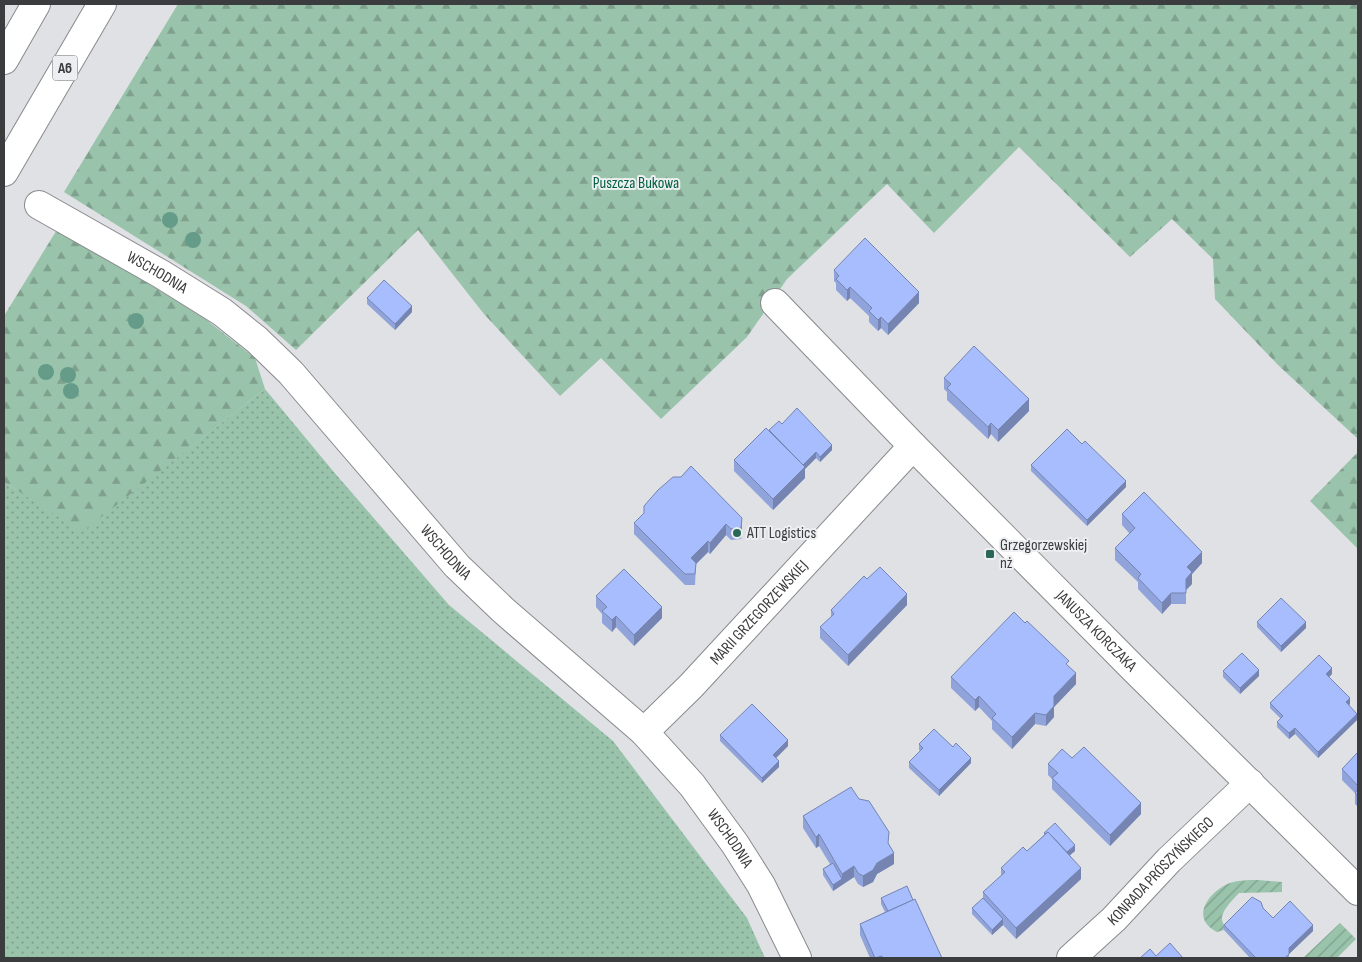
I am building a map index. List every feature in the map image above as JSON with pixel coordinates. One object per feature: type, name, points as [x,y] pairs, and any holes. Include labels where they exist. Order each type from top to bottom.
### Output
[{"type":"main road","points":[[4,60],[36,4]]},
{"type":"main road","name":"A6","points":[[4,172],[102,4]]},
{"type":"main road","name":"WSCHODNIA","points":[[39,205],[161,274],[222,312],[257,340],[291,373],[456,566],[503,610],[644,732],[692,785],[735,844],[761,885],[797,958]]},
{"type":"main road","name":"JANUSZA KORCZAKA","points":[[775,303],[913,446],[1132,667],[1358,890]]},
{"type":"main road","name":"MARII GRZEGORZEWSKIEJ","points":[[644,732],[691,686],[913,446]]},
{"type":"main road","name":"KONRADA PRÓSZYŃSKIEGO","points":[[1071,958],[1114,919],[1169,860],[1250,783]]},
{"type":"green space","name":"Puszcza Bukowa","points":[[178,4],[1358,4],[1358,439],[1278,365],[1215,299],[1213,259],[1172,219],[1130,257],[1019,147],[934,233],[887,184],[787,279],[747,337],[661,419],[601,358],[560,396],[484,314],[418,230],[296,350],[246,306],[64,192]]},
{"type":"green space","points":[[58,228],[204,318],[255,358],[265,389],[82,532],[4,482],[4,316]]},
{"type":"green space","points":[[265,389],[449,605],[613,741],[747,918],[765,958],[4,958],[4,482],[82,531]]},
{"type":"green space","points":[[1358,452],[1358,549],[1310,501]]},
{"type":"green space","points":[[1258,880],[1282,882],[1282,892],[1239,893],[1223,914],[1223,923],[1227,927],[1217,932],[1209,926],[1204,920],[1203,912],[1209,898],[1215,892],[1233,882]]},
{"type":"green space","points":[[1340,923],[1356,939],[1337,958],[1303,958]]},
{"type":"building","points":[[865,238],[919,292],[888,324],[881,317],[878,320],[869,311],[872,308],[850,287],[847,290],[836,279],[839,276],[834,270]]},
{"type":"building","points":[[384,280],[412,306],[395,324],[367,298]]},
{"type":"building","points":[[974,346],[1029,399],[998,430],[991,423],[988,427],[947,388],[951,384],[944,378]]},
{"type":"building","points":[[797,408],[832,445],[820,457],[816,452],[803,465],[769,430],[779,421],[782,424]]},
{"type":"building","points":[[766,428],[805,467],[773,499],[734,460]]},
{"type":"building","points":[[1067,429],[1082,444],[1085,441],[1126,481],[1087,520],[1031,465]]},
{"type":"building","points":[[691,466],[742,518],[741,528],[731,529],[726,524],[710,543],[708,541],[691,558],[696,563],[695,574],[685,574],[634,523],[644,513],[644,506],[658,490],[673,477],[681,477]]},
{"type":"building","points":[[1144,492],[1202,552],[1187,567],[1192,572],[1186,579],[1186,593],[1171,593],[1162,603],[1138,578],[1141,574],[1115,548],[1135,528],[1122,514]]},
{"type":"building","points":[[880,567],[907,594],[848,655],[820,627],[834,614],[831,610],[864,576],[867,579]]},
{"type":"building","points":[[624,569],[662,607],[634,635],[616,616],[612,620],[602,611],[607,607],[596,596]]},
{"type":"building","points":[[1281,598],[1306,622],[1281,646],[1257,622]]},
{"type":"building","points":[[1014,612],[1025,623],[1027,621],[1069,661],[1066,664],[1076,673],[1054,696],[1054,706],[1046,715],[1035,713],[1012,737],[992,718],[996,714],[979,696],[975,700],[951,677]]},
{"type":"building","points":[[1242,653],[1259,670],[1240,688],[1223,671]]},
{"type":"building","points":[[1319,655],[1332,668],[1326,674],[1350,698],[1346,702],[1357,714],[1318,752],[1295,728],[1289,733],[1277,722],[1283,716],[1270,703]]},
{"type":"building","points":[[752,704],[788,740],[773,755],[779,761],[762,778],[720,735]]},
{"type":"building","points":[[934,729],[953,747],[956,743],[971,758],[939,790],[909,762],[923,748],[919,744]]},
{"type":"building","points":[[1084,747],[1141,803],[1110,835],[1052,778],[1058,773],[1048,764],[1062,749],[1072,758]]},
{"type":"building","points":[[1358,752],[1358,786],[1342,769]]},
{"type":"building","points":[[851,787],[859,799],[869,801],[889,832],[888,843],[894,853],[877,863],[873,870],[863,876],[858,873],[854,866],[842,874],[819,834],[816,837],[803,816]]},
{"type":"building","points":[[1055,823],[1075,845],[1067,852],[1048,832],[1044,833]]},
{"type":"building","points":[[1048,832],[1081,868],[1016,928],[983,892],[1005,872],[1001,868],[1023,847],[1027,851]]},
{"type":"building","points":[[833,863],[842,879],[833,885],[823,869]]},
{"type":"building","points":[[907,886],[913,900],[888,911],[881,898]]},
{"type":"building","points":[[1252,897],[1261,902],[1263,908],[1273,918],[1290,901],[1313,925],[1289,948],[1289,954],[1285,958],[1256,958],[1224,925]]},
{"type":"building","points":[[983,898],[1003,919],[992,930],[972,908]]},
{"type":"building","points":[[915,899],[942,958],[882,958],[882,956],[875,958],[860,924]]},
{"type":"building","points":[[1170,943],[1183,958],[1140,958],[1150,949],[1156,956]]},
{"type":"place","name":"ATT Logistics","points":[[737,533]]},
{"type":"place","name":"Grzegorzewskiej nż","points":[[990,554]]}]
